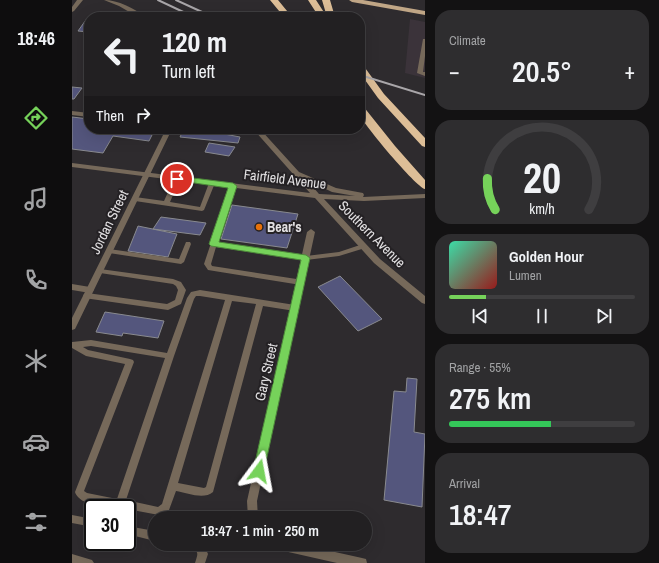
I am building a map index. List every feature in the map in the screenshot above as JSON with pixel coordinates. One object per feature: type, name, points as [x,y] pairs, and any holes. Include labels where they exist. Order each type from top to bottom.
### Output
[{"type":"highway","points":[[274,0],[284,12]]},
{"type":"highway","points":[[285,0],[293,12]]},
{"type":"highway","points":[[312,0],[320,12]]},
{"type":"highway","points":[[326,0],[330,12]]},
{"type":"highway","points":[[365,74],[381,96],[425,144]]},
{"type":"highway","points":[[365,115],[380,136],[425,186]]},
{"type":"main road","points":[[352,0],[425,13]]},
{"type":"street","points":[[72,10],[80,0]]},
{"type":"street","points":[[107,0],[121,5],[133,12]]},
{"type":"street","name":"Jordan Street","points":[[72,327],[167,134]]},
{"type":"street","name":"Southern Avenue","points":[[260,134],[377,261],[425,301]]},
{"type":"street","name":"Fairfield Avenue","points":[[72,164],[177,179],[316,196],[353,199],[425,196]]},
{"type":"street","points":[[294,172],[334,190],[390,198]]},
{"type":"street","name":"Gary Street","points":[[253,511],[252,501],[311,232]]},
{"type":"street","points":[[307,551],[362,563]]},
{"type":"lane","points":[[425,40],[420,73],[425,74]]},
{"type":"lane","points":[[72,113],[84,114]]},
{"type":"lane","points":[[166,204],[177,179]]},
{"type":"lane","points":[[135,199],[202,209],[212,183]]},
{"type":"lane","points":[[233,186],[207,264],[210,268],[301,282]]},
{"type":"lane","points":[[109,251],[181,262],[188,244]]},
{"type":"lane","points":[[214,244],[306,258],[339,254],[363,246]]},
{"type":"lane","points":[[72,287],[89,293],[168,307],[178,302],[182,290],[179,284],[173,282],[100,271]]},
{"type":"lane","points":[[122,499],[170,356],[191,298],[194,294],[200,293],[295,308]]},
{"type":"lane","points":[[136,507],[159,511],[164,510],[166,507],[229,298]]},
{"type":"lane","points":[[172,486],[204,492],[210,489],[260,302]]},
{"type":"lane","points":[[73,345],[91,343],[170,356]]},
{"type":"lane","points":[[73,345],[86,353],[130,362],[79,492],[85,498],[91,499]]},
{"type":"lane","points":[[72,519],[84,521]]},
{"type":"lane","points":[[136,532],[148,534]]},
{"type":"lane","points":[[200,563],[203,554],[202,551]]},
{"type":"lane","points":[[72,559],[89,563]]},
{"type":"shaded area","points":[[410,19],[425,22],[425,78],[405,73]]},
{"type":"building","points":[[84,23],[84,32],[78,31]]},
{"type":"building","points":[[72,87],[82,88],[74,99],[72,99]]},
{"type":"building","points":[[72,117],[84,118],[84,134],[152,134],[149,141],[113,136],[103,153],[72,149]]},
{"type":"building","points":[[182,134],[224,134],[240,137],[238,143],[180,137]]},
{"type":"building","points":[[209,143],[235,147],[229,156],[205,152]]},
{"type":"building","name":"Bear's","points":[[232,205],[298,214],[287,248],[221,239]]},
{"type":"building","points":[[161,217],[206,223],[200,235],[153,229]]},
{"type":"building","points":[[138,226],[177,234],[168,257],[128,251]]},
{"type":"building","points":[[340,276],[382,319],[358,331],[318,287]]},
{"type":"building","points":[[105,312],[164,321],[158,338],[123,333],[122,336],[96,332]]},
{"type":"building","points":[[407,378],[417,379],[414,432],[425,434],[422,507],[384,500],[394,391],[406,392]]},
{"type":"railway","points":[[158,0],[183,12]]},
{"type":"railway","points":[[176,0],[202,12]]},
{"type":"railway","points":[[365,77],[425,95]]},
{"type":"place","name":"Bear's","points":[[259,227]]},
{"type":"route","points":[[177,179],[233,186],[214,244],[306,258],[259,471]]}]
